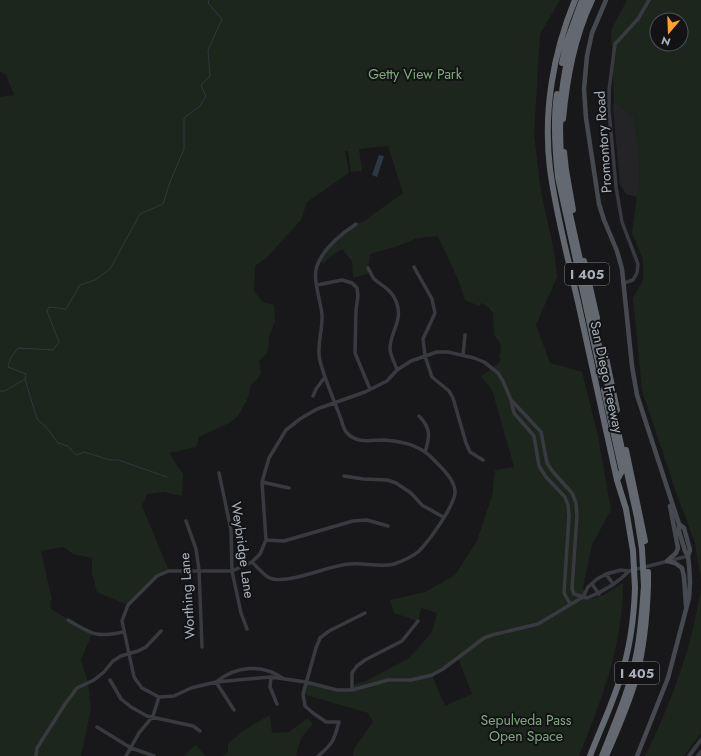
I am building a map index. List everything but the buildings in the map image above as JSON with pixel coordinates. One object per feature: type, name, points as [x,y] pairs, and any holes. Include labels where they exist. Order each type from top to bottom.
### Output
[{"type":"highway","name":"San Diego Freeway","points":[[575,0],[564,30],[554,68],[548,115],[549,156],[552,184],[558,215],[617,480],[626,509],[633,551],[635,588],[632,629],[625,662],[615,694],[590,756]]},
{"type":"highway","points":[[582,0],[566,44],[559,77],[555,120],[555,153],[562,200],[622,472],[617,480]]},
{"type":"highway","points":[[587,0],[573,36],[563,78],[559,117],[560,163],[566,200],[644,549]]},
{"type":"highway","name":"San Diego Freeway","points":[[592,0],[580,30],[568,74],[563,121],[564,159],[572,205],[639,506],[646,585],[646,625],[637,672],[628,703],[606,756]]},
{"type":"highway","points":[[602,756],[624,700],[635,662],[646,585]]},
{"type":"main road","points":[[606,0],[595,24],[588,50],[584,78],[586,118],[599,204],[617,251],[624,283],[635,386],[679,524],[679,531],[685,551],[688,556],[690,589],[686,614],[668,678],[637,756]]},
{"type":"main road","points":[[667,562],[676,553],[678,548],[672,521],[669,494]]},
{"type":"main road","points":[[667,562],[675,563],[680,566],[683,571],[686,614]]},
{"type":"street","name":"Promontory Road","points":[[624,283],[635,278],[638,264],[622,222],[616,187],[609,111],[609,90],[615,44],[633,25],[650,0]]},
{"type":"street","points":[[252,562],[269,578],[279,580],[290,579],[346,564],[358,563],[378,566],[394,564],[408,558],[418,551],[431,536],[454,499],[455,490],[451,480],[425,452],[401,442],[383,440],[366,442],[357,440],[346,433],[325,377],[319,360],[322,314],[317,285],[316,268],[326,251],[344,232],[356,224]]},
{"type":"street","points":[[414,267],[432,299],[435,312],[423,339],[425,356],[432,377],[449,391],[453,398],[470,452],[482,460]]},
{"type":"street","points":[[368,268],[374,278],[389,291],[396,300],[399,309],[399,320],[390,350],[397,370]]},
{"type":"street","points":[[317,285],[342,280],[352,283],[357,288],[355,353],[370,389]]},
{"type":"street","points":[[463,355],[465,335]]},
{"type":"street","points":[[570,604],[564,593],[569,516],[568,505],[565,498],[546,477],[539,466],[534,436],[514,413],[511,400],[498,373],[484,362],[463,355],[448,352],[437,352],[411,360],[397,370],[387,381],[317,409],[300,419],[286,430],[269,458],[262,482],[266,540],[260,554],[252,562],[232,570],[170,571],[157,576],[128,605],[122,621],[134,677],[142,688],[159,697],[174,696],[191,688],[216,682],[271,677],[306,682],[337,690],[352,690],[388,680],[411,680],[432,675],[484,638],[538,624],[583,597],[588,587],[597,579],[606,574],[620,570],[629,571],[688,556]]},
{"type":"street","points":[[313,396],[316,389],[325,377]]},
{"type":"street","points":[[511,400],[541,432],[547,463],[572,493],[576,503],[578,516],[572,589],[574,594],[587,598],[599,594],[629,571]]},
{"type":"street","points":[[419,416],[425,422],[429,433],[429,440],[425,452]]},
{"type":"street","name":"Weybridge Lane","points":[[219,474],[231,530],[232,570],[241,613],[247,629]]},
{"type":"street","points":[[344,476],[363,479],[387,480],[396,483],[411,493],[422,505],[443,517]]},
{"type":"street","points":[[262,482],[289,488]]},
{"type":"street","points":[[266,540],[284,542],[353,521],[367,520],[388,526]]},
{"type":"street","name":"Worthing Lane","points":[[186,521],[196,549],[199,570],[202,647]]},
{"type":"street","points":[[606,574],[613,584]]},
{"type":"street","points":[[592,584],[599,594]]},
{"type":"street","points":[[318,756],[329,748],[334,740],[339,722],[326,722],[305,706],[303,694],[316,648],[320,638],[329,631],[365,613]]},
{"type":"street","points":[[68,620],[92,634],[106,636],[124,632]]},
{"type":"street","points":[[352,690],[352,673],[357,666],[365,660],[402,641],[418,621]]},
{"type":"street","points":[[36,756],[37,748],[77,688],[94,680],[120,656],[146,647],[161,631]]},
{"type":"street","points":[[216,682],[232,672],[250,668],[269,671],[285,680]]},
{"type":"street","points":[[271,677],[270,688],[277,704]]},
{"type":"street","points":[[110,680],[121,700],[147,716],[153,716],[164,720],[193,726],[200,731]]},
{"type":"street","points":[[216,682],[234,710]]},
{"type":"street","points":[[126,756],[139,733],[153,716],[159,697]]},
{"type":"street","points":[[97,727],[131,748],[154,756]]},
{"type":"street","points":[[689,756],[701,740]]},
{"type":"street","points":[[698,756],[701,752]]},
{"type":"shaded area","points":[[614,101],[635,117],[640,173],[637,197],[626,194],[620,184],[613,107]]},
{"type":"shaded area","points":[[379,155],[384,156],[377,177],[372,175]]},
{"type":"green space","points":[[0,0],[560,0],[540,34],[534,135],[541,192],[554,251],[557,277],[536,325],[550,363],[582,372],[598,436],[611,510],[592,545],[583,588],[590,599],[604,595],[623,583],[619,628],[610,671],[596,714],[579,756],[353,756],[354,749],[373,722],[368,713],[303,694],[306,682],[337,690],[352,690],[352,685],[364,682],[409,658],[432,632],[437,613],[421,608],[418,621],[394,613],[390,600],[425,592],[455,575],[477,541],[492,496],[495,470],[514,467],[492,390],[481,376],[498,364],[501,360],[499,356],[500,343],[494,336],[493,313],[488,307],[481,303],[479,306],[465,300],[459,282],[438,236],[418,238],[398,246],[370,254],[368,268],[371,273],[353,278],[352,261],[342,249],[329,257],[323,264],[320,259],[325,251],[356,224],[364,221],[403,193],[388,146],[359,149],[362,171],[351,172],[348,151],[345,151],[349,173],[307,202],[301,220],[267,257],[255,266],[254,291],[262,302],[274,305],[275,321],[269,337],[267,353],[259,361],[261,373],[256,381],[251,385],[248,398],[238,416],[229,423],[199,437],[196,447],[169,453],[183,474],[182,496],[164,492],[147,494],[142,506],[169,571],[157,576],[128,605],[97,592],[92,574],[92,558],[73,554],[64,547],[41,551],[52,600],[50,601],[51,609],[92,634],[81,660],[88,683],[91,709],[81,756],[0,756],[0,97],[14,95],[6,75],[0,71]],"holes":[[[458,658],[472,694],[445,706],[432,675]]]},
{"type":"green space","points":[[627,0],[701,0],[701,579],[695,543],[676,492],[642,390],[633,298],[643,280],[643,259],[632,233],[640,173],[635,117],[614,101],[611,30]]},
{"type":"green space","points":[[701,589],[701,733],[684,756],[645,756],[666,711],[678,679],[688,648]]},
{"type":"green space","points":[[270,715],[272,733],[289,732],[308,718],[313,724],[301,738],[296,756],[223,756],[228,752],[228,744],[244,730]]},
{"type":"green space","points":[[196,745],[205,756],[185,756],[186,754]]},
{"type":"waterway","points":[[0,391],[5,391],[25,379],[26,374],[8,367],[10,359],[18,348],[53,350],[59,342],[47,311],[49,307],[66,309],[80,285],[95,280],[110,269],[140,214],[163,204],[170,182],[184,149],[184,118],[200,106],[206,96],[201,85],[210,76],[208,50],[222,19],[208,3],[209,0]]},
{"type":"waterway","points":[[25,379],[37,419],[47,428],[58,443],[68,446],[77,455],[84,452],[110,460],[118,460],[167,477]]},
{"type":"park label","name":"Getty View Park","points":[[415,74]]},
{"type":"park label","name":"Sepulveda Pass Open Space","points":[[526,728]]}]
